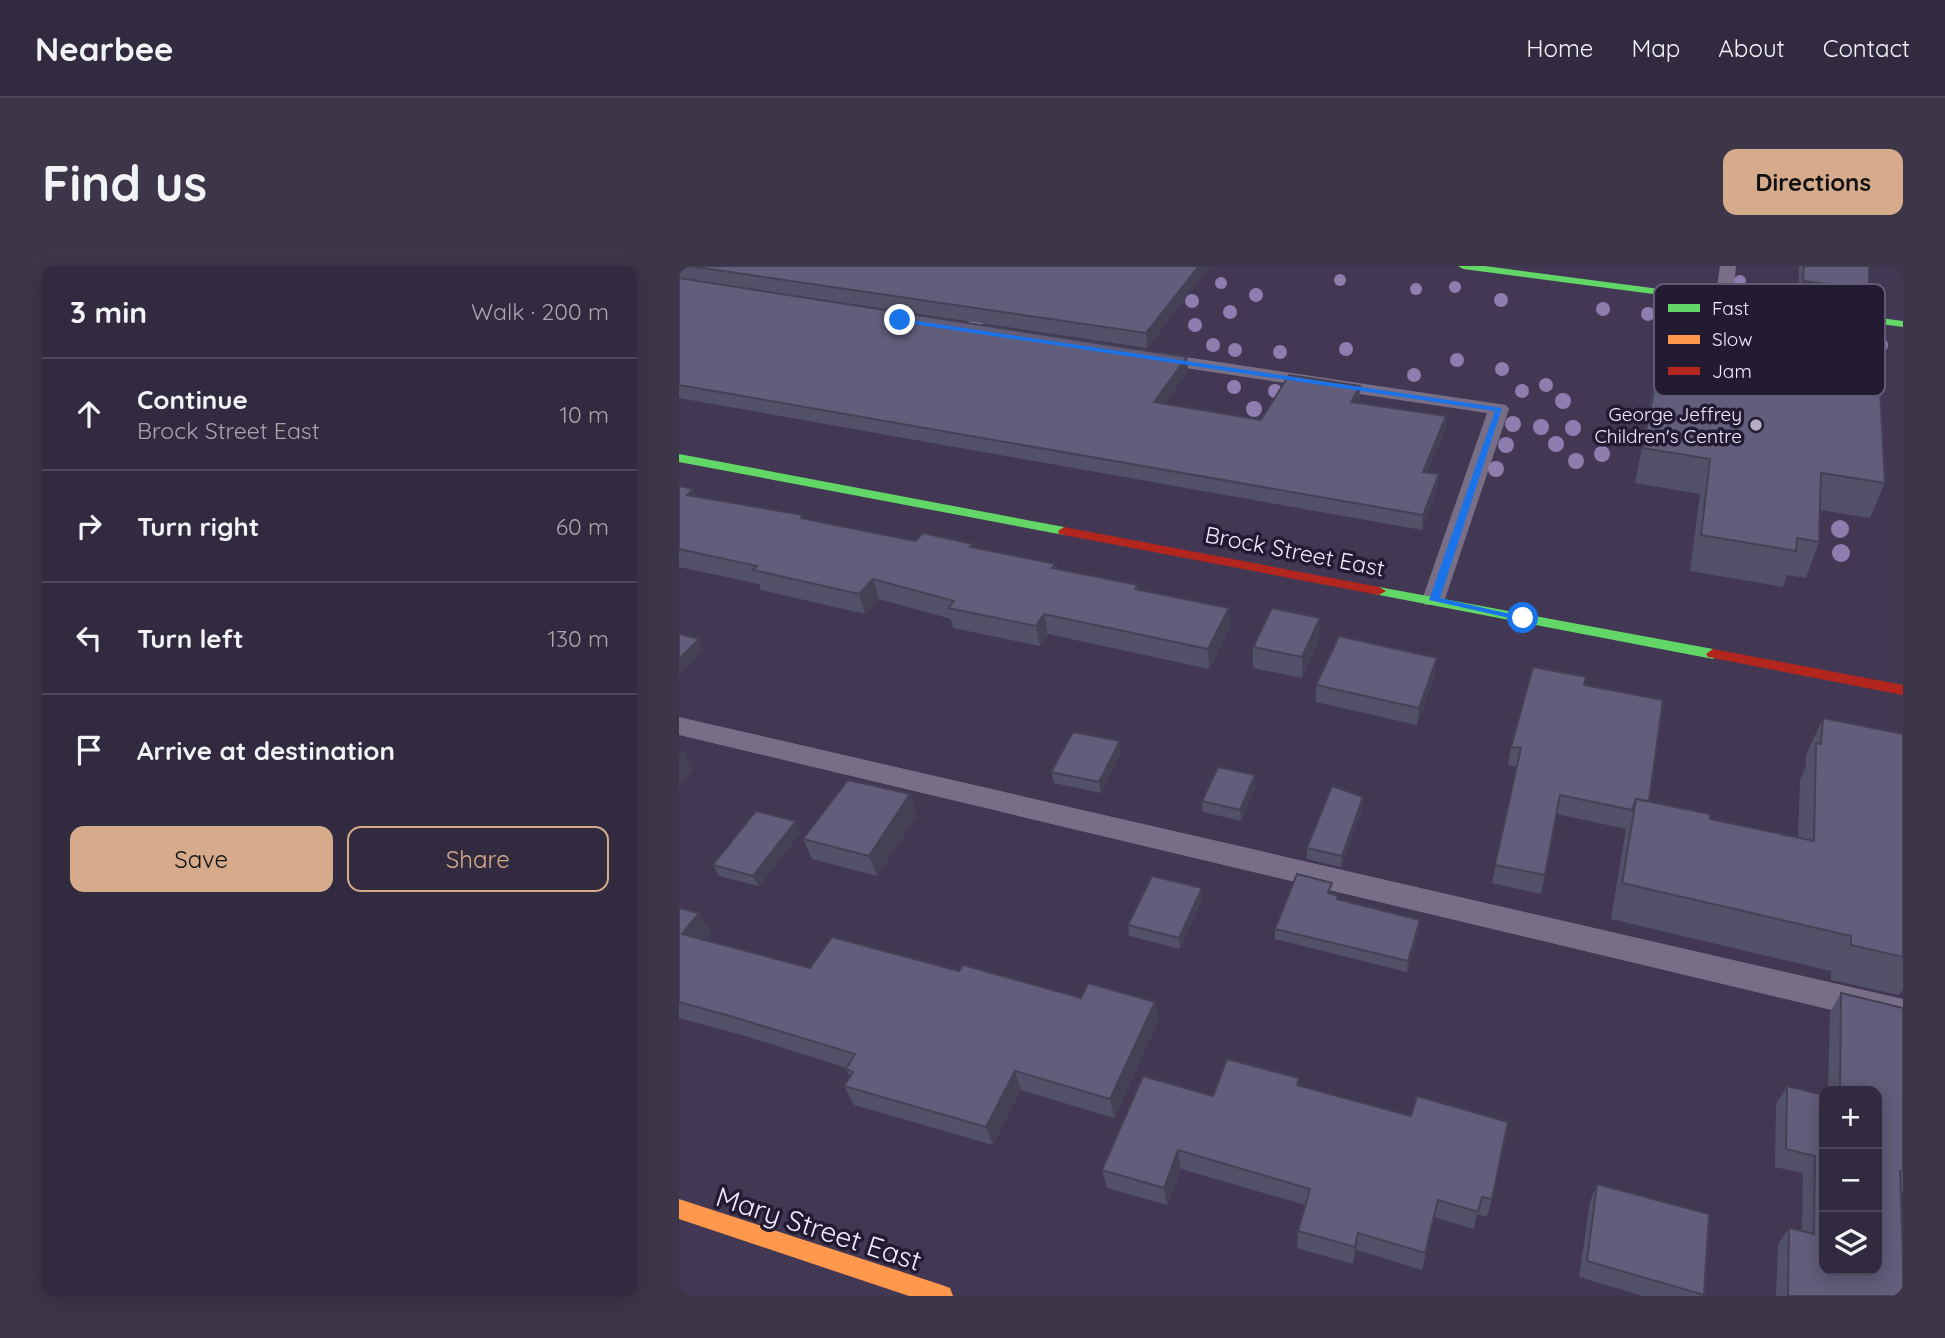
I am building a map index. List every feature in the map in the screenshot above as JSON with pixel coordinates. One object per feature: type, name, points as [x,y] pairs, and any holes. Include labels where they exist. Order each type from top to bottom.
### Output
[{"type":"street","points":[[1463,266],[1654,291]]},
{"type":"street","points":[[1885,322],[1903,324]]},
{"type":"street","name":"Brock Street East","points":[[679,458],[1903,690]]},
{"type":"street","name":"Mary Street East","points":[[679,1209],[942,1296]]},
{"type":"lane","points":[[1726,284],[1728,266]]},
{"type":"lane","points":[[1136,355],[1499,409],[1434,600]]},
{"type":"lane","points":[[679,726],[1903,1013]]},
{"type":"building","points":[[689,266],[1199,266],[1146,333]]},
{"type":"building","points":[[1804,266],[1869,266],[1869,284],[1803,281]]},
{"type":"building","points":[[679,278],[1187,357],[1154,402],[1261,420],[1289,375],[1360,386],[1351,402],[1446,416],[1423,472],[1439,474],[1423,515],[679,385]]},
{"type":"building","points":[[1654,391],[1654,396],[1880,396],[1885,483],[1821,473],[1819,542],[1797,538],[1796,551],[1701,535],[1710,459],[1643,448]]},
{"type":"building","points":[[679,486],[693,489],[687,495],[803,515],[801,518],[915,541],[923,533],[973,544],[970,547],[1056,564],[1052,568],[1138,585],[1135,589],[1229,608],[1208,649],[1044,614],[1036,626],[948,608],[954,601],[873,579],[859,594],[753,570],[757,566],[679,549]]},
{"type":"building","points":[[1272,608],[1320,618],[1302,657],[1253,647]]},
{"type":"building","points":[[679,634],[699,639],[679,659]]},
{"type":"building","points":[[1339,636],[1437,658],[1419,708],[1316,685]]},
{"type":"building","points":[[1533,667],[1586,677],[1584,685],[1663,700],[1649,801],[1636,799],[1632,810],[1560,795],[1545,875],[1495,865],[1521,748],[1511,747]]},
{"type":"building","points":[[1823,718],[1903,734],[1903,957],[1851,945],[1851,936],[1622,883],[1636,799],[1710,814],[1710,819],[1814,841],[1816,743],[1821,744]]},
{"type":"building","points":[[1073,732],[1120,741],[1099,782],[1051,772]]},
{"type":"building","points":[[1218,767],[1255,775],[1240,810],[1202,801]]},
{"type":"building","points":[[848,780],[910,794],[869,856],[803,839]]},
{"type":"building","points":[[1332,786],[1363,797],[1342,856],[1307,848]]},
{"type":"building","points":[[756,811],[796,821],[753,876],[713,865]]},
{"type":"building","points":[[1297,874],[1332,883],[1328,893],[1338,896],[1337,899],[1420,920],[1408,961],[1275,929]]},
{"type":"building","points":[[1152,876],[1202,888],[1179,938],[1128,925]]},
{"type":"building","points":[[679,908],[699,913],[682,934],[810,968],[832,937],[959,971],[963,965],[1081,998],[1088,983],[1155,1002],[1110,1099],[1015,1071],[986,1127],[844,1086],[853,1072],[846,1069],[855,1054],[679,1002]]},
{"type":"building","points":[[1841,993],[1903,1008],[1903,1171],[1900,1171],[1903,1296],[1788,1296],[1789,1228],[1814,1234],[1815,1156],[1786,1149],[1787,1086],[1819,1094],[1819,1275],[1882,1275],[1882,1086],[1840,1086]]},
{"type":"building","points":[[1227,1059],[1299,1078],[1297,1085],[1411,1116],[1417,1096],[1508,1122],[1492,1199],[1482,1197],[1478,1212],[1438,1200],[1425,1253],[1358,1233],[1355,1247],[1298,1231],[1310,1189],[1178,1150],[1164,1188],[1102,1170],[1143,1076],[1213,1096]]},
{"type":"building","points":[[1597,1184],[1709,1214],[1704,1295],[1587,1261]]},
{"type":"traffic: fast","points":[[1463,266],[1654,291]]},
{"type":"traffic: fast","points":[[1885,322],[1903,324]]},
{"type":"traffic: fast","points":[[679,458],[1064,531]]},
{"type":"traffic: fast","points":[[1379,591],[1713,654]]},
{"type":"traffic: slow","points":[[679,1209],[942,1296]]},
{"type":"traffic: jam","points":[[1064,531],[1379,591]]},
{"type":"traffic: jam","points":[[1713,654],[1903,690]]},
{"type":"place","name":"George Jeffrey Children's Centre","points":[[1756,425]]},
{"type":"route","points":[[900,320],[1499,409],[1434,600],[1523,618]]}]
